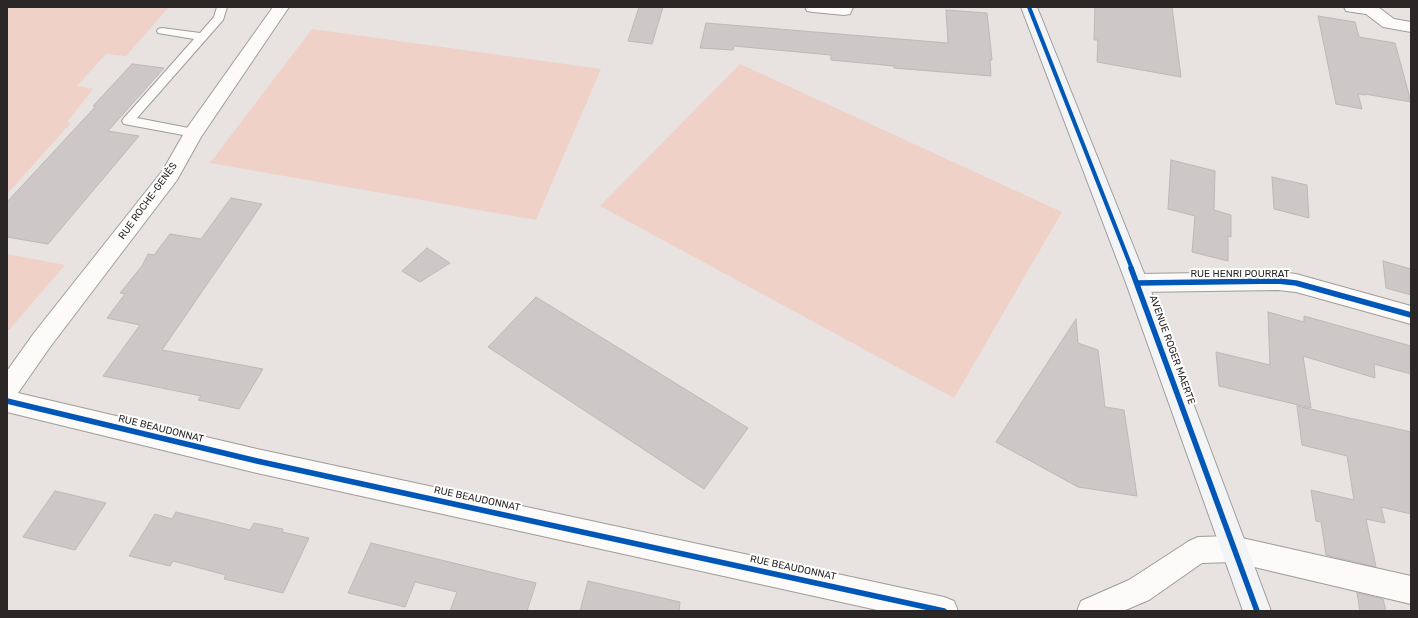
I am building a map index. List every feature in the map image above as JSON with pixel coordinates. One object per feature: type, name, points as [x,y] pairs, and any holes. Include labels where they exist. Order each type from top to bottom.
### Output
[{"type":"main road","name":"AVENUE ROGER MAERTE","points":[[1029,7],[1137,283],[1233,549],[1257,611]]},
{"type":"street","name":"RUE ROCHE-GENÈS","points":[[7,390],[46,334],[170,175],[194,132],[281,7]]},
{"type":"street","points":[[813,7],[844,10],[845,7]]},
{"type":"street","points":[[1352,7],[1373,9],[1389,23],[1411,27]]},
{"type":"street","name":"RUE HENRI POURRAT","points":[[1137,283],[1278,281],[1296,283],[1411,314]]},
{"type":"street","name":"RUE BEAUDONNAT","points":[[7,401],[257,462],[337,478],[944,611]]},
{"type":"street","points":[[1091,611],[1118,605],[1198,550],[1233,549],[1411,590]]},
{"type":"lane","points":[[194,132],[128,121],[219,18],[222,7]]},
{"type":"lane","points":[[162,31],[202,37]]},
{"type":"shaded area","points":[[7,7],[169,7],[126,56],[106,54],[77,86],[93,89],[67,122],[71,123],[7,194]]},
{"type":"shaded area","points":[[312,29],[601,69],[536,220],[210,163]]},
{"type":"shaded area","points":[[740,64],[1062,212],[954,398],[600,206]]},
{"type":"shaded area","points":[[7,254],[65,265],[9,330],[7,329]]},
{"type":"building","points":[[639,7],[663,7],[652,44],[628,41]]},
{"type":"building","points":[[1095,7],[1172,7],[1181,77],[1097,62],[1098,40],[1094,40]]},
{"type":"building","points":[[946,10],[987,13],[992,60],[990,60],[991,76],[894,68],[894,66],[831,60],[831,55],[734,46],[733,50],[700,48],[706,23],[948,43]]},
{"type":"building","points":[[1318,16],[1355,22],[1359,37],[1395,43],[1411,102],[1358,94],[1362,109],[1336,104]]},
{"type":"building","points":[[132,64],[164,68],[108,131],[139,136],[48,244],[7,237],[7,202],[96,106],[93,106]]},
{"type":"building","points":[[1171,160],[1215,171],[1214,210],[1231,215],[1231,237],[1228,236],[1228,261],[1192,252],[1195,216],[1168,209]]},
{"type":"building","points":[[1272,177],[1307,185],[1309,218],[1274,209]]},
{"type":"building","points":[[231,198],[262,204],[162,350],[263,369],[239,409],[198,400],[201,396],[103,376],[140,325],[107,318],[125,294],[120,293],[142,266],[148,254],[154,255],[170,234],[201,239]]},
{"type":"building","points":[[427,248],[450,263],[420,282],[402,271]]},
{"type":"building","points":[[1383,261],[1411,269],[1411,295],[1386,288]]},
{"type":"building","points":[[536,297],[748,428],[704,489],[488,347]]},
{"type":"building","points":[[1268,312],[1304,322],[1304,316],[1411,346],[1411,374],[1374,364],[1375,378],[1303,356],[1311,408],[1219,386],[1216,352],[1270,365]]},
{"type":"building","points":[[1076,319],[1078,343],[1098,350],[1105,407],[1124,410],[1137,496],[1078,487],[996,442]]},
{"type":"building","points":[[1297,406],[1411,432],[1411,514],[1381,507],[1385,523],[1366,519],[1376,567],[1326,555],[1321,522],[1316,521],[1311,490],[1354,500],[1347,456],[1302,445]]},
{"type":"building","points":[[55,491],[106,503],[75,550],[23,537]]},
{"type":"building","points":[[176,512],[250,530],[254,523],[283,529],[282,532],[309,538],[283,593],[224,579],[226,575],[173,561],[170,566],[129,556],[155,514],[172,519]]},
{"type":"building","points":[[371,543],[536,583],[527,611],[450,611],[457,592],[415,582],[405,607],[348,593]]},
{"type":"building","points":[[588,581],[680,602],[679,611],[580,611]]},
{"type":"building","points":[[1357,593],[1383,599],[1386,611],[1360,611]]},
{"type":"cycle path","points":[[1029,7],[1137,283],[1257,611]]},
{"type":"cycle path","points":[[1137,283],[1278,281],[1296,283],[1411,315]]},
{"type":"cycle path","points":[[7,401],[257,461],[944,611]]}]
